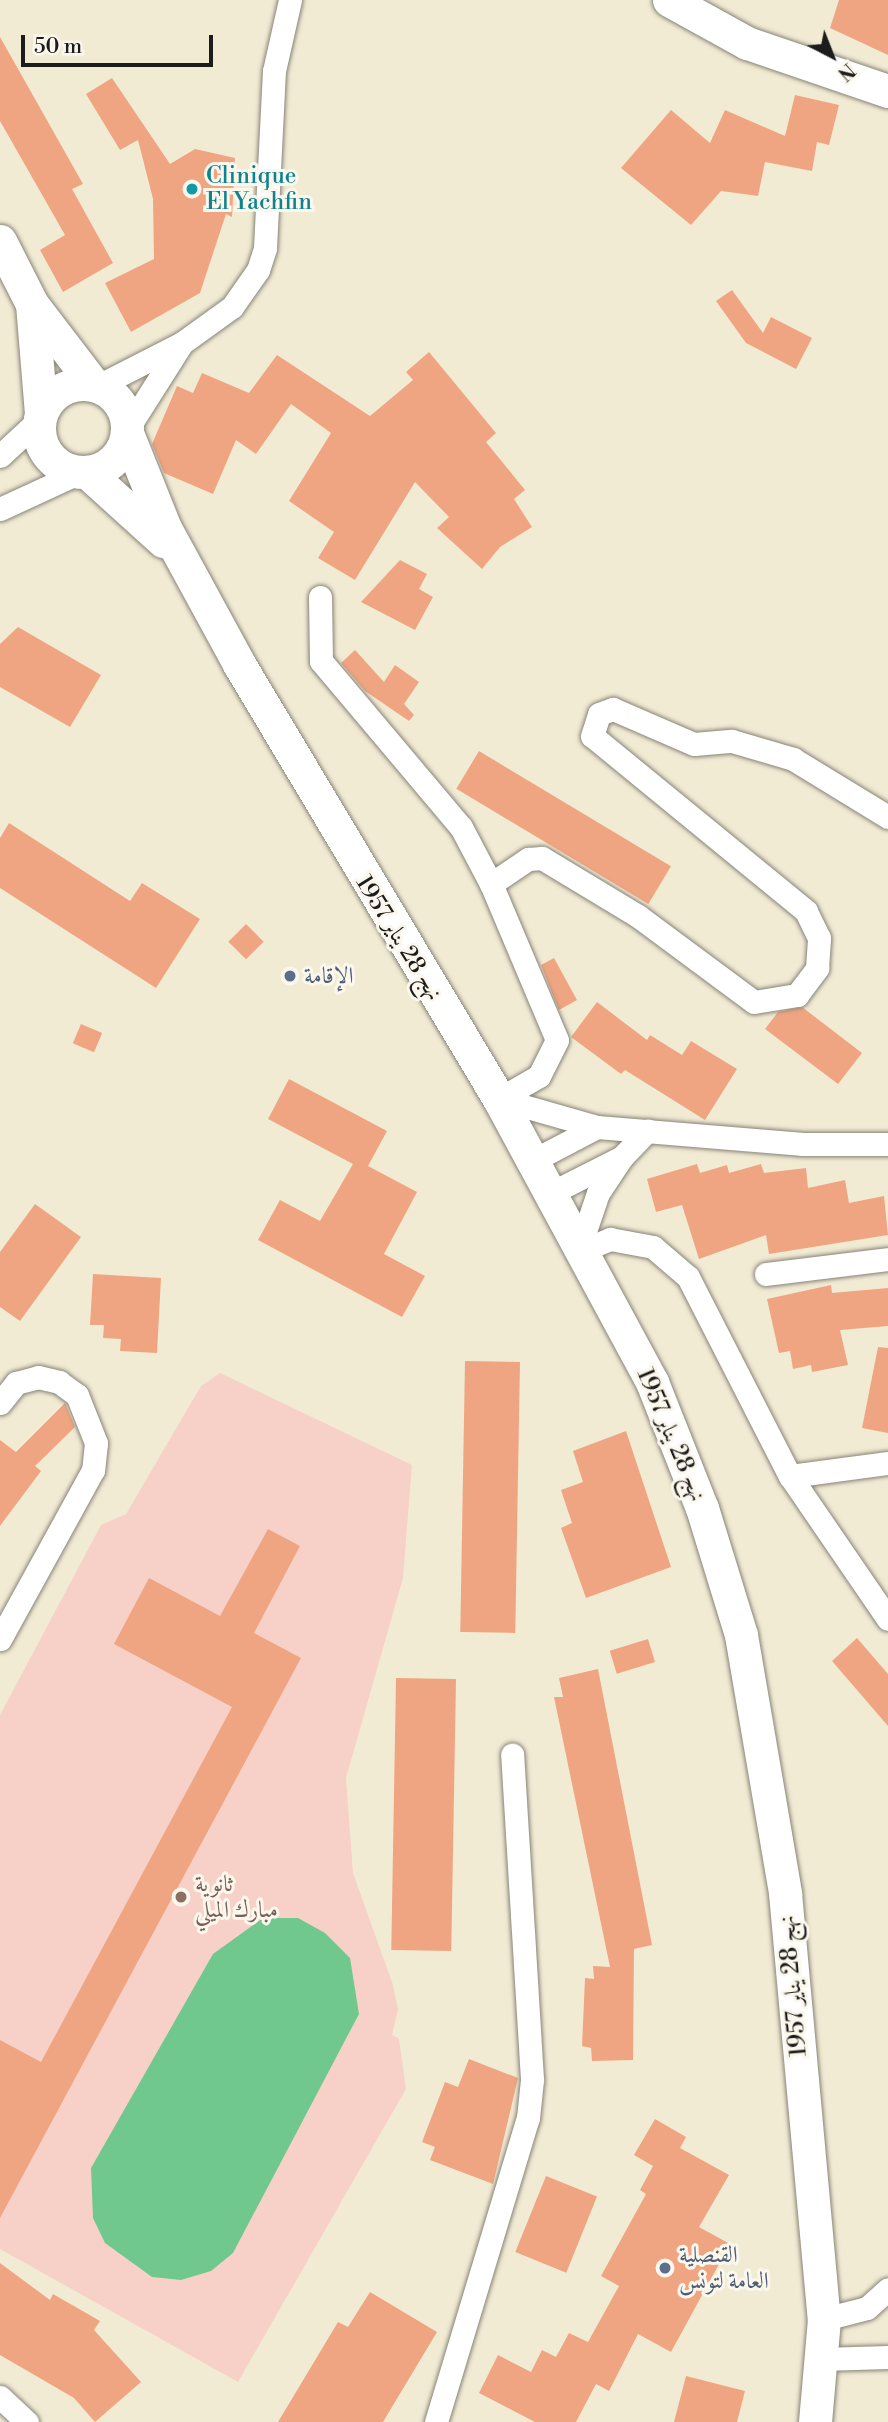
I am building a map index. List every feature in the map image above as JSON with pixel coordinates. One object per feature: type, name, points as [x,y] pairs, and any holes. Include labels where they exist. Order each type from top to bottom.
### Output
[{"type":"street","points":[[0,456],[41,416],[62,389],[96,386],[182,343],[232,307],[265,248],[274,71],[290,0]]},
{"type":"street","points":[[669,0],[747,43],[888,91]]},
{"type":"street","points":[[0,241],[32,304],[96,386],[120,402],[128,431]]},
{"type":"street","points":[[32,304],[41,416],[48,455],[84,472]]},
{"type":"street","points":[[0,509],[114,460],[128,431],[182,343]]},
{"type":"street","name":"نهج 28 يناير 1957","points":[[128,431],[180,558],[301,775],[499,1099],[578,1252],[652,1382],[702,1508],[741,1635],[785,1893],[824,2319],[815,2422]]},
{"type":"street","name":"نهج 28 يناير 1957","points":[[84,472],[180,558]]},
{"type":"street","points":[[320,597],[321,661],[461,827],[491,884],[557,1030],[547,1069],[499,1099]]},
{"type":"street","points":[[491,884],[528,859],[542,858],[638,916],[754,1002],[776,1003],[797,995],[817,968],[818,938],[806,911],[592,736],[596,717],[613,709],[694,744],[732,741],[793,759],[888,817]]},
{"type":"street","points":[[499,1099],[597,1128],[803,1144],[888,1144]]},
{"type":"street","points":[[532,1161],[597,1128]]},
{"type":"street","points":[[578,1252],[598,1193],[622,1157],[648,1130]]},
{"type":"street","points":[[549,1194],[622,1157]]},
{"type":"street","points":[[578,1252],[610,1239],[653,1247],[688,1277],[790,1476],[888,1619]]},
{"type":"street","points":[[766,1274],[888,1259]]},
{"type":"street","points":[[0,1403],[16,1383],[38,1377],[59,1382],[77,1395],[96,1443],[93,1470],[0,1639]]},
{"type":"street","points":[[790,1476],[888,1463]]},
{"type":"street","points":[[436,2422],[531,2092],[512,1755]]},
{"type":"street","points":[[824,2319],[867,2308],[888,2289]]},
{"type":"street","points":[[821,2359],[888,2357]]},
{"type":"street","points":[[0,2397],[21,2419]]},
{"type":"shaded area","name":"ثانوية مبارك الميلي","points":[[220,1373],[412,1465],[403,1578],[346,1778],[353,1873],[393,1985],[398,2010],[392,2035],[399,2039],[406,2089],[238,2382],[0,2249],[0,1715],[101,1525],[126,1514],[201,1386]]},
{"type":"green space","points":[[263,1918],[298,1918],[325,1933],[350,1958],[359,2014],[233,2253],[211,2271],[181,2280],[152,2277],[105,2243],[93,2218],[91,2168],[213,1954]]},
{"type":"building","points":[[839,0],[888,0],[888,55],[830,28]]},
{"type":"building","points":[[0,37],[83,184],[72,189],[113,263],[63,292],[40,250],[65,235],[0,121]]},
{"type":"building","points":[[112,78],[170,164],[195,149],[235,158],[232,217],[226,214],[200,293],[131,332],[105,283],[154,259],[153,199],[138,140],[120,150],[86,94]]},
{"type":"building","points":[[795,95],[839,105],[829,145],[817,142],[812,171],[765,162],[758,196],[721,191],[691,225],[621,168],[671,110],[710,143],[725,110],[785,136]]},
{"type":"building","points":[[732,290],[763,333],[771,317],[812,338],[796,369],[746,343],[716,301]]},
{"type":"building","points":[[429,352],[496,433],[486,442],[525,490],[514,499],[532,527],[500,547],[482,569],[437,528],[449,517],[415,482],[355,580],[318,558],[334,532],[289,501],[331,433],[291,404],[256,454],[236,440],[213,494],[164,473],[152,444],[177,386],[193,393],[202,373],[249,393],[277,355],[370,416],[413,380],[406,372]]},
{"type":"building","points":[[400,560],[427,574],[419,589],[433,597],[415,630],[361,602]]},
{"type":"building","points":[[18,627],[101,675],[70,727],[0,687],[0,644]]},
{"type":"building","points":[[355,650],[384,682],[395,665],[419,682],[404,704],[414,715],[409,721],[365,691],[341,663]]},
{"type":"building","points":[[479,751],[671,866],[648,904],[456,789]]},
{"type":"building","points":[[9,823],[130,901],[142,883],[200,919],[156,988],[0,888],[0,838]]},
{"type":"building","points":[[246,924],[264,942],[246,959],[228,942]]},
{"type":"building","points":[[554,958],[577,1000],[559,1010],[541,965]]},
{"type":"building","points":[[597,1002],[647,1040],[650,1035],[682,1055],[691,1041],[737,1069],[705,1120],[625,1070],[621,1074],[571,1037]]},
{"type":"building","points":[[802,1007],[862,1053],[838,1084],[765,1029],[778,1012]]},
{"type":"building","points":[[81,1024],[102,1033],[94,1052],[73,1043]]},
{"type":"building","points":[[289,1079],[387,1131],[368,1166],[417,1192],[384,1254],[425,1276],[402,1317],[258,1240],[280,1200],[320,1221],[353,1164],[268,1119]]},
{"type":"building","points":[[697,1164],[700,1173],[727,1165],[729,1173],[761,1164],[764,1173],[806,1168],[808,1188],[845,1180],[849,1203],[884,1196],[888,1235],[769,1254],[766,1235],[699,1259],[682,1205],[656,1212],[647,1179]]},
{"type":"building","points":[[35,1204],[81,1237],[20,1321],[0,1307],[0,1252]]},
{"type":"building","points":[[93,1274],[161,1278],[157,1353],[120,1351],[121,1339],[103,1338],[104,1325],[90,1325]]},
{"type":"building","points":[[831,1285],[832,1293],[888,1288],[888,1326],[840,1330],[848,1365],[812,1372],[811,1365],[793,1369],[790,1351],[779,1353],[767,1299]]},
{"type":"building","points":[[878,1347],[888,1348],[888,1433],[862,1428]]},
{"type":"building","points":[[465,1361],[520,1362],[515,1633],[460,1632]]},
{"type":"building","points":[[65,1403],[75,1427],[35,1466],[41,1471],[0,1526],[0,1440],[16,1452]]},
{"type":"building","points":[[626,1431],[671,1567],[586,1598],[561,1528],[572,1523],[561,1490],[583,1482],[573,1451]]},
{"type":"building","points":[[268,1529],[300,1546],[254,1633],[301,1658],[0,2218],[0,2040],[41,2062],[232,1707],[114,1644],[149,1578],[220,1616]]},
{"type":"building","points":[[857,1638],[888,1674],[888,1726],[832,1661]]},
{"type":"building","points":[[648,1639],[655,1662],[617,1674],[610,1651]]},
{"type":"building","points":[[598,1669],[652,1945],[634,1949],[633,2060],[592,2061],[591,2048],[582,2046],[585,1978],[594,1979],[593,1966],[610,1967],[554,1697],[563,1697],[559,1678]]},
{"type":"building","points":[[396,1678],[456,1679],[451,1951],[391,1950]]},
{"type":"building","points":[[469,2059],[518,2078],[493,2184],[430,2160],[435,2147],[422,2142],[445,2082],[458,2087]]},
{"type":"building","points":[[655,2119],[686,2137],[680,2148],[729,2175],[699,2227],[730,2244],[671,2352],[638,2334],[609,2391],[596,2384],[576,2422],[535,2422],[479,2393],[498,2355],[531,2372],[542,2350],[556,2357],[569,2333],[588,2342],[619,2286],[601,2276],[646,2194],[640,2190],[653,2166],[634,2155]]},
{"type":"building","points":[[546,2176],[597,2197],[566,2273],[515,2252]]},
{"type":"building","points":[[0,2263],[50,2300],[53,2294],[100,2321],[94,2330],[141,2382],[95,2422],[74,2398],[0,2355]]},
{"type":"building","points":[[370,2292],[437,2332],[383,2422],[278,2422],[338,2322],[348,2327]]},
{"type":"building","points":[[686,2376],[745,2391],[737,2422],[674,2422]]},
{"type":"place","name":"Clinique El Yachfin","points":[[192,189]]},
{"type":"place","name":"الإقامة","points":[[290,976]]},
{"type":"place","name":"ثانوية مبارك الميلي","points":[[181,1897]]},
{"type":"place","name":"القنصلية العامة لتونس","points":[[665,2268]]}]
